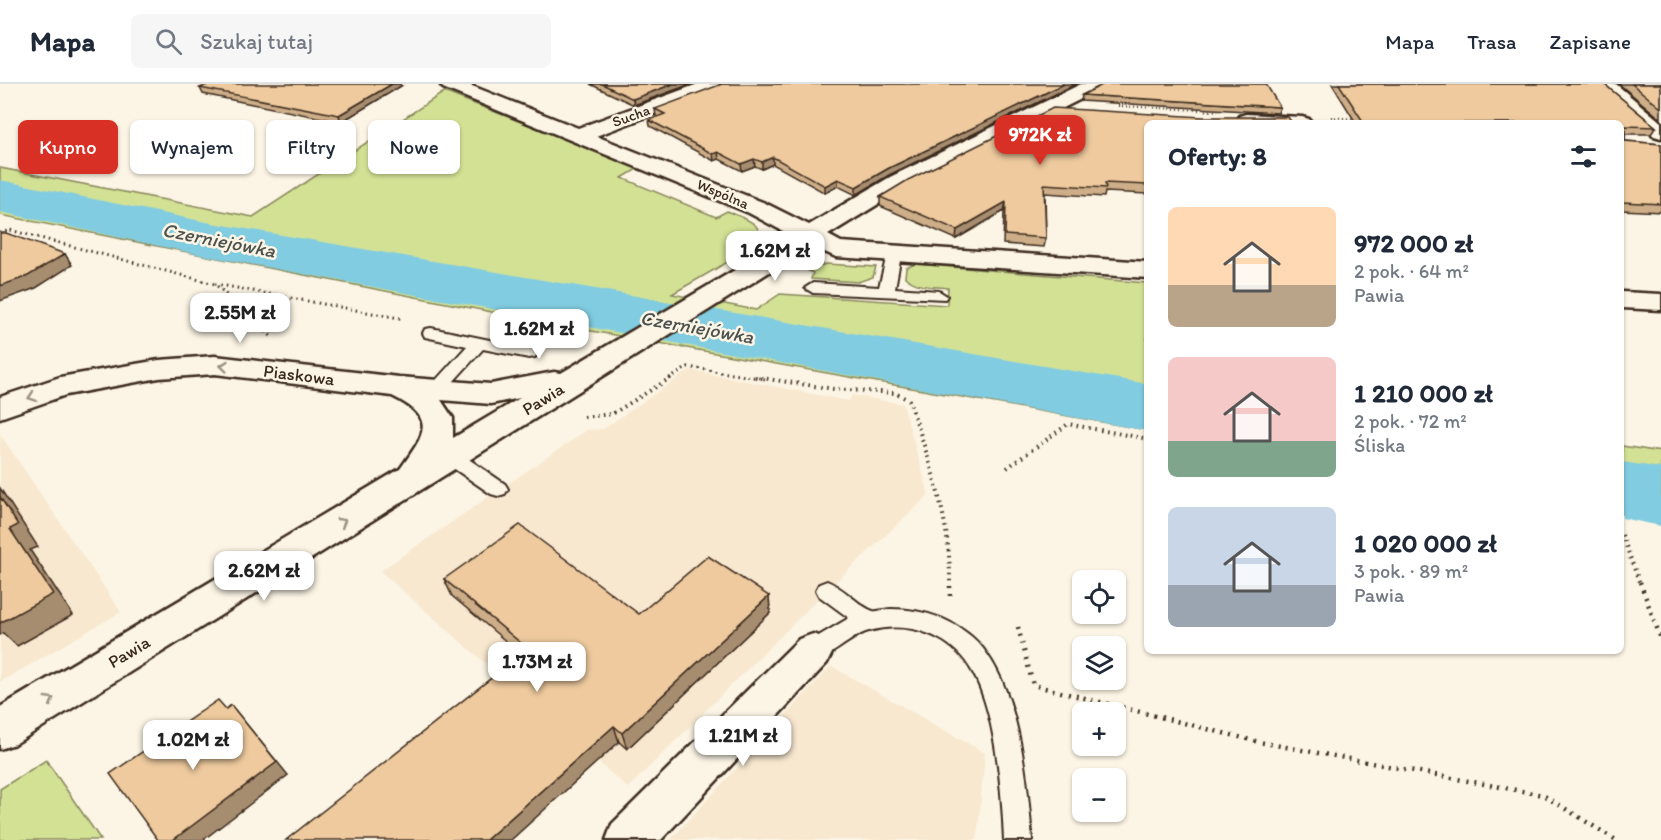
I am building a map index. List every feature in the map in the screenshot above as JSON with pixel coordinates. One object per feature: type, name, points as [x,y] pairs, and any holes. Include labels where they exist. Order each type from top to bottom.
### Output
[{"type":"street","name":"Wspólna","points":[[450,84],[757,208],[836,249],[894,255],[1144,270]]},
{"type":"street","name":"Sucha","points":[[579,135],[716,84]]},
{"type":"street","name":"Pawia","points":[[0,730],[898,182],[1096,84]]},
{"type":"street","points":[[1604,84],[1655,140]]},
{"type":"street","points":[[1047,108],[1085,111]]},
{"type":"street","points":[[1222,118],[1254,120]]},
{"type":"street","points":[[1624,300],[1661,302]]},
{"type":"street","name":"Piaskowa","points":[[0,408],[60,387],[159,369],[215,365],[399,387],[491,394],[551,382],[610,357]]},
{"type":"street","points":[[399,387],[426,402],[436,415],[439,426],[435,447],[423,465],[404,484]]},
{"type":"street","points":[[629,840],[813,651]]},
{"type":"lane","points":[[886,293],[894,255]]},
{"type":"lane","points":[[813,288],[939,296]]},
{"type":"lane","points":[[431,333],[529,353]]},
{"type":"lane","points":[[436,390],[479,343]]},
{"type":"lane","points":[[450,456],[498,489]]},
{"type":"lane","points":[[827,590],[870,621]]},
{"type":"lane","points":[[813,651],[844,631],[870,621],[905,618],[933,623],[958,638],[980,662],[994,696],[1008,752],[1018,840]]},
{"type":"path","points":[[0,233],[10,230],[215,284],[409,320]]},
{"type":"path","points":[[215,284],[275,340]]},
{"type":"path","points":[[577,417],[612,414],[688,368],[834,389],[895,393],[909,400],[942,500],[951,566],[948,632]]},
{"type":"path","points":[[1006,468],[1068,424],[1144,438]]},
{"type":"path","points":[[1624,540],[1661,639]]},
{"type":"path","points":[[1018,627],[1033,685],[1259,742],[1543,795],[1616,840]]},
{"type":"shaded area","points":[[690,370],[849,401],[852,395],[903,404],[929,495],[827,590],[628,788],[380,571],[587,430],[603,429]]},
{"type":"shaded area","points":[[0,434],[121,612],[0,682]]},
{"type":"shaded area","points":[[831,666],[985,753],[977,840],[670,840]]},
{"type":"green space","points":[[444,92],[639,168],[622,178],[716,217],[727,211],[755,225],[758,236],[747,251],[672,294],[756,310],[780,294],[947,305],[948,288],[920,285],[905,277],[906,268],[915,264],[1144,283],[1144,429],[552,324],[0,215],[0,168],[18,171],[18,174],[31,174],[253,217],[319,174],[356,174],[356,150],[368,142],[368,174],[460,174],[460,120],[401,120]]},
{"type":"green space","points":[[826,264],[876,267],[873,277],[858,282],[811,279],[813,273],[807,270]]},
{"type":"green space","points":[[1624,446],[1661,452],[1661,520],[1624,514]]},
{"type":"green space","points":[[46,760],[101,840],[0,840],[0,789]]},
{"type":"building","points":[[209,84],[392,84],[339,115],[200,88]]},
{"type":"building","points":[[602,84],[673,84],[633,99]]},
{"type":"building","points":[[722,84],[1064,84],[889,168],[856,187],[838,179],[825,186],[773,157],[762,162],[754,159],[741,164],[718,152],[713,154],[649,120],[665,114],[655,109]]},
{"type":"building","points":[[1104,84],[1266,84],[1280,107],[1082,95]]},
{"type":"building","points":[[1339,84],[1604,84],[1656,127],[1625,126],[1625,141],[1661,144],[1661,204],[1624,202],[1624,120],[1362,120]]},
{"type":"building","points":[[1632,84],[1661,84],[1661,108]]},
{"type":"building","points":[[1053,108],[1202,117],[1288,117],[1290,120],[1144,120],[1144,185],[1105,183],[1106,188],[1044,184],[1046,238],[1005,235],[1006,202],[957,230],[880,197],[908,180]]},
{"type":"building","points":[[0,233],[6,233],[65,254],[28,276],[0,286]]},
{"type":"building","points":[[0,497],[18,525],[10,529],[53,594],[0,623]]},
{"type":"building","points":[[520,525],[639,614],[708,556],[769,596],[622,733],[614,726],[486,840],[286,840],[528,649],[444,579]]},
{"type":"building","points":[[218,700],[226,709],[231,705],[277,762],[173,840],[158,840],[110,774]]},
{"type":"waterway","name":"Czerniejówka","points":[[0,196],[206,239],[1144,407]]},
{"type":"waterway","name":"Czerniejówka","points":[[1624,490],[1661,497]]}]
